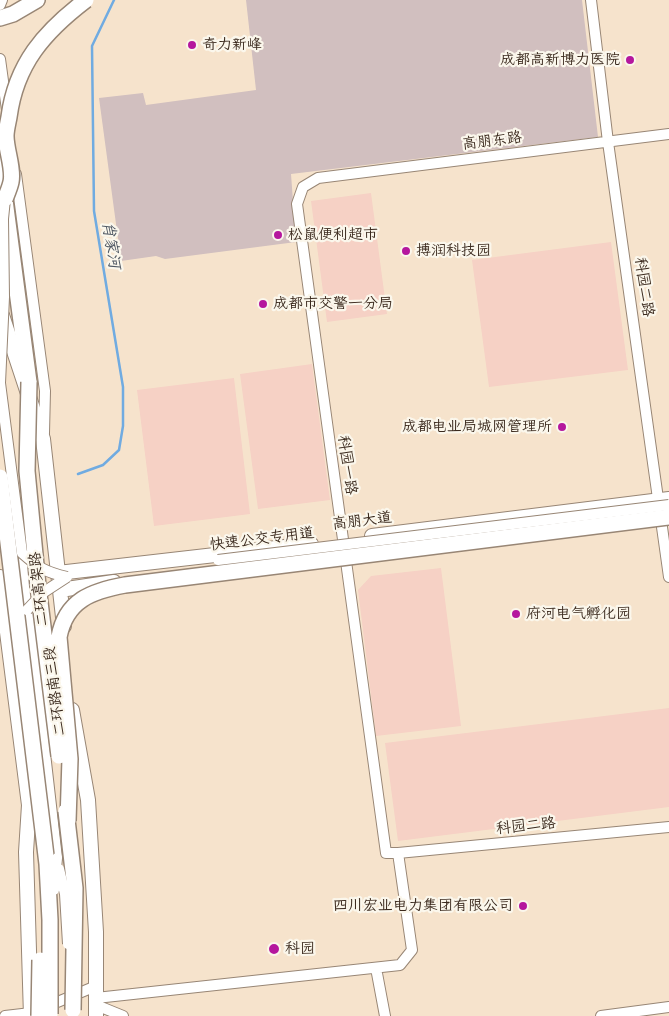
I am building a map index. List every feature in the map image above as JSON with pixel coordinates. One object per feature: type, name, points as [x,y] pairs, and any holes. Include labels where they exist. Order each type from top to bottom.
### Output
[{"type":"highway","points":[[0,18],[13,14],[38,0]]},
{"type":"highway","points":[[5,199],[12,180],[6,136],[12,96],[21,72],[29,58],[47,36],[86,0]]},
{"type":"highway","name":"二环高架路","points":[[0,162],[29,382],[26,471],[38,586],[75,888],[83,916],[76,1014]]},
{"type":"highway","name":"二环高架路","points":[[0,477],[52,861]]},
{"type":"highway","points":[[68,821],[70,759],[59,637],[61,625],[67,613],[87,596],[105,589],[125,585],[666,508]]},
{"type":"highway","points":[[40,1015],[41,879],[52,861]]},
{"type":"main road","name":"二环路南三段","points":[[0,310],[43,439],[62,580],[73,719],[88,800],[96,932],[96,1001]]},
{"type":"main road","name":"高朋大道","points":[[62,580],[666,508]]},
{"type":"main road","points":[[0,577],[29,806],[26,852],[40,1015]]},
{"type":"street","points":[[0,5],[2,0]]},
{"type":"street","name":"科园二路","points":[[591,0],[608,142],[666,508],[669,577]]},
{"type":"street","points":[[0,59],[46,391],[43,439]]},
{"type":"street","name":"高朋东路","points":[[318,178],[669,134]]},
{"type":"street","name":"科园一路","points":[[318,178],[303,188],[297,204],[386,853]]},
{"type":"street","points":[[5,199],[3,219],[4,297],[0,382],[22,553],[52,861],[65,894],[76,1014]]},
{"type":"street","name":"快速公交专用道","points":[[62,580],[666,508]]},
{"type":"street","points":[[22,553],[42,570],[62,580],[44,592],[27,610]]},
{"type":"street","name":"科园二路","points":[[386,853],[669,826]]},
{"type":"street","points":[[5,1016],[40,1015],[96,1001],[400,965],[412,950],[398,853]]},
{"type":"street","points":[[376,968],[385,1016]]},
{"type":"street","points":[[96,1001],[123,1016]]},
{"type":"street","points":[[601,1016],[669,1007]]},
{"type":"shaded area","points":[[246,0],[582,0],[598,137],[291,174],[296,242],[165,259],[156,256],[121,261],[99,98],[143,93],[146,105],[256,90]]},
{"type":"shaded area","points":[[371,193],[387,314],[327,322],[311,201]]},
{"type":"shaded area","points":[[611,242],[628,370],[489,387],[472,260]]},
{"type":"shaded area","points":[[312,364],[330,500],[258,509],[240,374]]},
{"type":"shaded area","points":[[234,378],[250,514],[154,526],[137,390]]},
{"type":"shaded area","points":[[441,568],[461,726],[376,736],[358,590],[371,576]]},
{"type":"shaded area","points":[[669,708],[669,807],[398,841],[385,743]]},
{"type":"waterway","name":"肖家河","points":[[78,474],[103,465],[119,450],[123,426],[123,387],[94,211],[92,46],[114,0]]},
{"type":"place","name":"奇力新峰","points":[[192,45]]},
{"type":"place","name":"成都高新博力医院","points":[[630,60]]},
{"type":"place","name":"松鼠便利超市","points":[[278,235]]},
{"type":"place","name":"搏润科技园","points":[[406,251]]},
{"type":"place","name":"成都市交警一分局","points":[[263,304]]},
{"type":"place","name":"成都电业局城网管理所","points":[[562,427]]},
{"type":"place","name":"府河电气孵化园","points":[[516,614]]},
{"type":"place","name":"四川宏业电力集团有限公司","points":[[523,906]]},
{"type":"place","name":"科园","points":[[274,949]]}]
